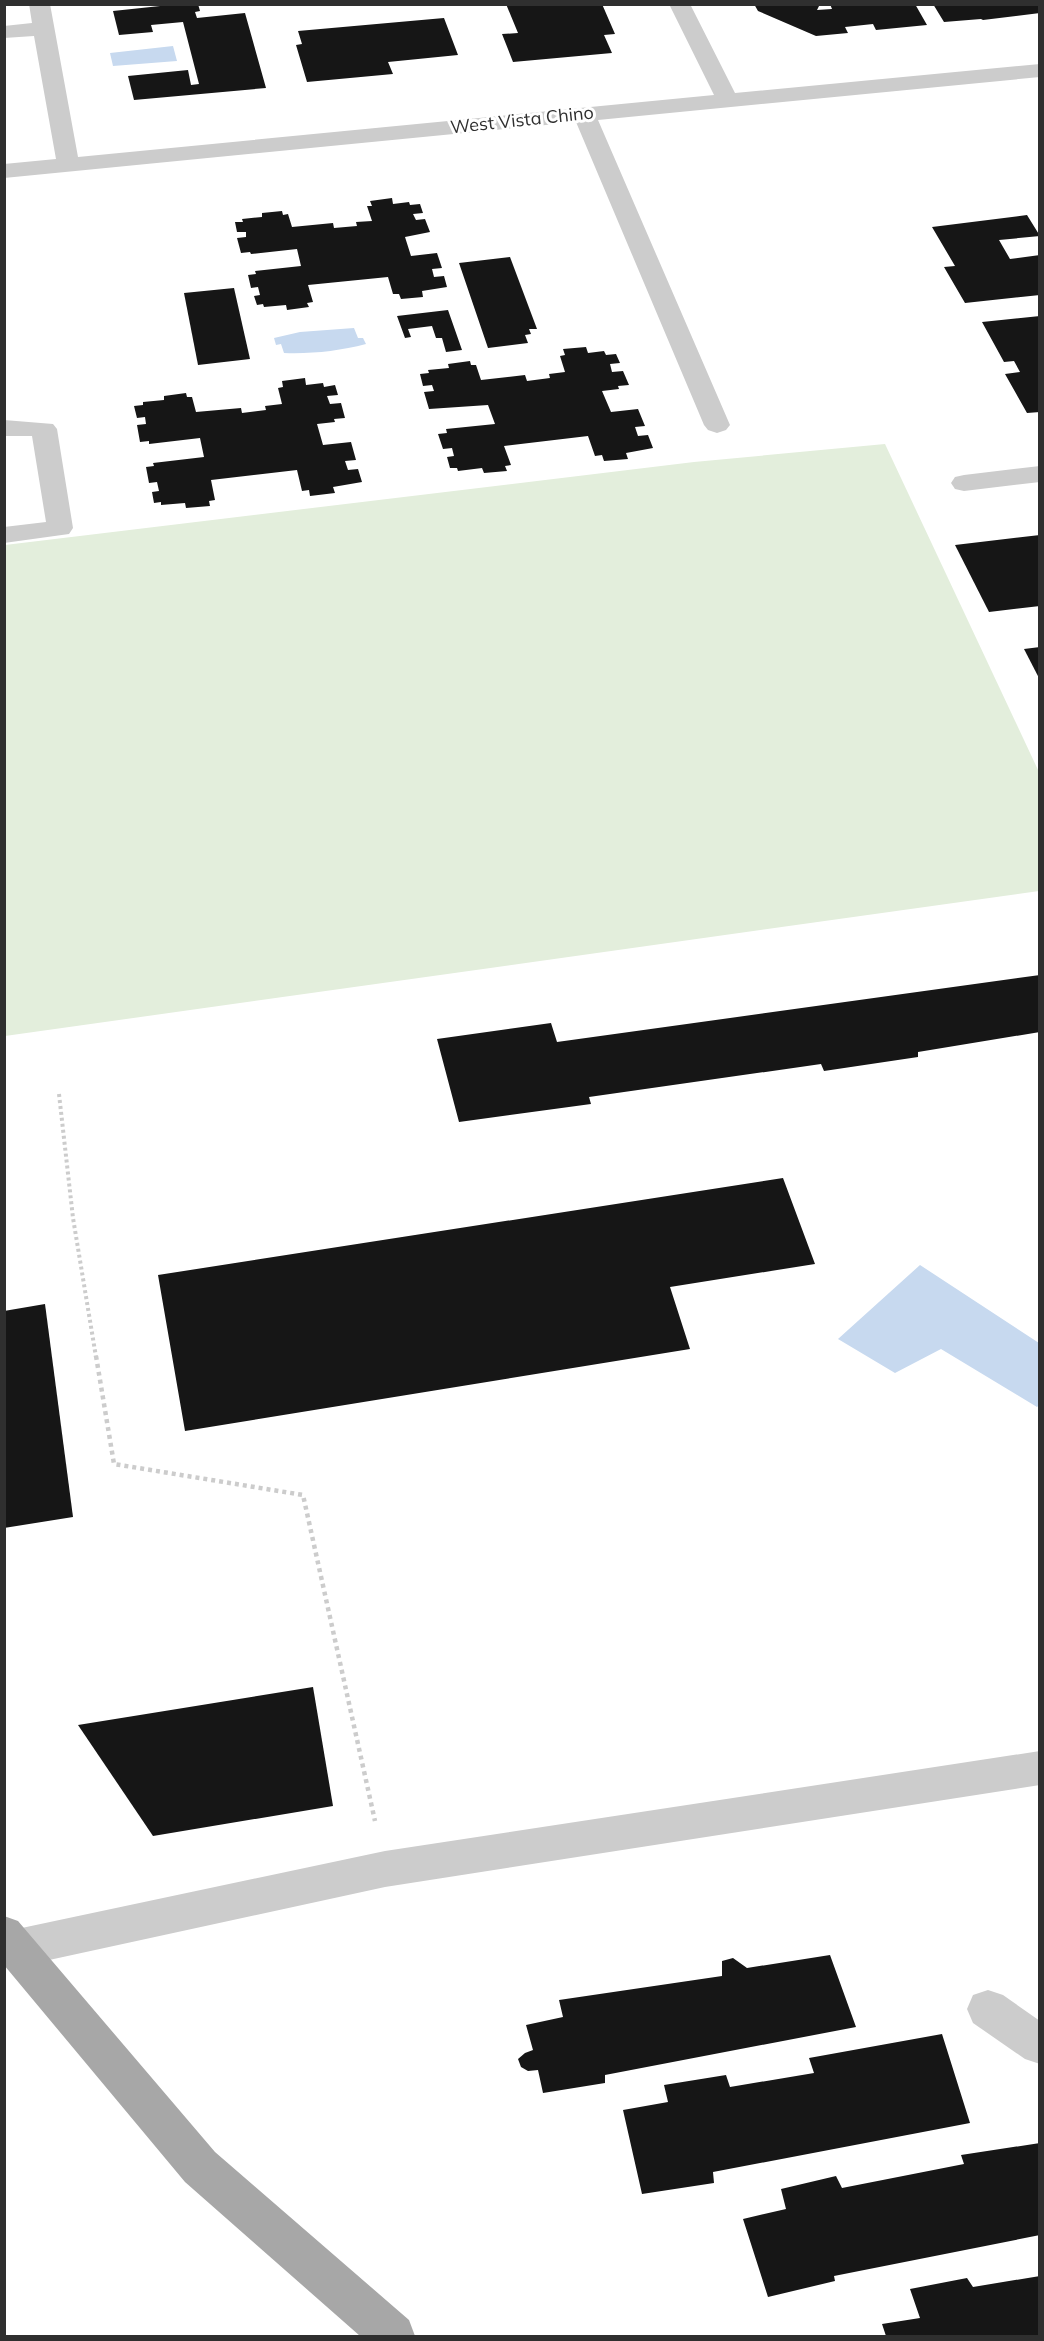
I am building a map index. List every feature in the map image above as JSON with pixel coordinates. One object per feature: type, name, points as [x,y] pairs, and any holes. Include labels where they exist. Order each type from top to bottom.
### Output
[{"type":"main road","points":[[10,1941],[200,2167],[393,2337]]},
{"type":"street","points":[[39,4],[68,165]]},
{"type":"street","points":[[679,4],[727,100]]},
{"type":"street","points":[[4,32],[43,29]]},
{"type":"street","name":"West Vista Chino","points":[[4,171],[1040,70]]},
{"type":"street","points":[[584,114],[717,425]]},
{"type":"street","points":[[4,428],[44,429],[60,528],[4,535]]},
{"type":"street","points":[[964,483],[1040,474]]},
{"type":"street","points":[[10,1941],[385,1869],[1040,1768]]},
{"type":"street","points":[[988,2009],[1040,2045]]},
{"type":"path","points":[[59,1094],[73,1218],[114,1464],[303,1495],[385,1869]]},
{"type":"green space","points":[[885,444],[1039,772],[1039,891],[5,1036],[5,545],[694,462]]},
{"type":"water","points":[[173,46],[177,61],[113,66],[110,53]]},
{"type":"water","points":[[354,328],[358,338],[363,338],[366,344],[325,352],[284,353],[281,344],[276,345],[274,338],[300,332]]},
{"type":"water","points":[[920,1265],[1039,1343],[1040,1404],[1037,1407],[941,1349],[895,1373],[838,1339]]},
{"type":"building","points":[[198,4],[200,11],[195,12],[197,18],[245,13],[266,88],[134,100],[128,76],[188,70],[191,85],[199,84],[183,22],[151,25],[153,32],[119,35],[113,11]]},
{"type":"building","points":[[506,4],[602,4],[615,34],[604,35],[612,53],[513,62],[502,34],[518,33]]},
{"type":"building","points":[[754,4],[820,4],[817,10],[832,9],[830,4],[915,4],[927,25],[876,30],[873,24],[845,27],[848,33],[816,36],[758,11]]},
{"type":"building","points":[[933,4],[1040,4],[1040,13],[944,22]]},
{"type":"building","points":[[444,18],[458,55],[388,62],[393,74],[307,82],[296,45],[302,44],[298,31]]},
{"type":"building","points":[[392,198],[393,204],[409,202],[410,205],[420,204],[423,213],[413,214],[416,220],[425,219],[430,232],[405,237],[411,256],[437,253],[442,268],[432,269],[434,277],[444,276],[447,287],[422,291],[423,297],[401,299],[399,294],[393,294],[388,277],[308,285],[313,302],[307,303],[309,307],[287,310],[286,305],[264,307],[263,304],[257,305],[254,296],[260,295],[258,287],[251,288],[248,275],[256,274],[255,271],[301,266],[297,249],[241,253],[237,238],[246,237],[246,232],[237,232],[235,222],[262,217],[262,213],[282,211],[283,215],[288,214],[292,227],[333,223],[334,228],[357,226],[356,222],[372,221],[367,206],[372,206],[370,201]]},
{"type":"building","points":[[1027,215],[1040,236],[999,240],[1010,259],[1040,255],[1040,295],[965,303],[944,267],[955,266],[932,227]]},
{"type":"building","points":[[510,257],[537,329],[529,329],[531,334],[525,335],[528,343],[488,348],[459,263]]},
{"type":"building","points":[[234,288],[250,359],[198,365],[184,293]]},
{"type":"building","points":[[448,310],[462,350],[446,352],[442,338],[436,338],[432,326],[408,329],[411,337],[405,338],[397,316]]},
{"type":"building","points":[[1040,316],[1040,412],[1027,413],[1005,374],[1020,372],[1014,361],[1004,362],[982,322]]},
{"type":"building","points":[[586,347],[588,353],[604,351],[606,355],[616,354],[620,363],[610,364],[612,372],[623,371],[629,385],[602,391],[611,412],[638,409],[645,426],[635,427],[638,436],[648,435],[653,448],[626,453],[628,459],[604,461],[602,455],[595,456],[588,436],[504,446],[511,465],[505,466],[507,471],[484,473],[482,468],[458,471],[457,468],[450,468],[447,457],[454,456],[452,448],[443,449],[438,434],[447,433],[446,429],[495,424],[488,405],[429,409],[424,392],[434,391],[432,385],[423,386],[420,374],[429,373],[428,370],[449,368],[448,364],[470,361],[471,365],[476,365],[481,380],[525,375],[527,381],[550,378],[549,374],[565,372],[560,356],[565,355],[563,349]]},
{"type":"building","points":[[305,378],[306,385],[323,383],[324,387],[335,385],[338,395],[327,396],[330,404],[341,403],[345,418],[334,419],[335,422],[317,424],[323,445],[351,442],[356,460],[345,461],[348,470],[358,469],[362,482],[333,487],[335,493],[310,496],[309,490],[302,491],[297,470],[211,480],[215,500],[209,501],[210,506],[186,508],[185,503],[161,505],[161,502],[154,503],[152,492],[159,491],[157,482],[149,483],[146,467],[154,466],[153,463],[204,457],[200,438],[149,444],[149,441],[140,442],[137,425],[146,424],[145,417],[137,418],[134,406],[143,405],[143,402],[164,400],[164,396],[186,393],[187,397],[192,397],[196,412],[241,408],[242,413],[266,410],[265,406],[282,404],[278,388],[283,387],[282,381]]},
{"type":"building","points":[[1040,535],[1040,606],[989,612],[955,545]]},
{"type":"building","points":[[1040,647],[1040,680],[1024,649]]},
{"type":"building","points":[[1040,975],[1040,1032],[918,1052],[918,1057],[824,1071],[821,1064],[589,1097],[591,1104],[459,1122],[437,1039],[551,1023],[557,1042]]},
{"type":"building","points":[[783,1178],[815,1264],[670,1287],[690,1349],[185,1431],[158,1275]]},
{"type":"building","points":[[45,1304],[73,1517],[4,1528],[4,1311]]},
{"type":"building","points":[[313,1687],[333,1806],[153,1836],[78,1725]]},
{"type":"building","points":[[830,1955],[856,2027],[605,2075],[605,2083],[543,2093],[538,2070],[528,2071],[521,2067],[518,2059],[533,2050],[526,2025],[563,2017],[559,2000],[722,1976],[722,1961],[733,1958],[747,1968]]},
{"type":"building","points":[[942,2034],[970,2123],[713,2172],[714,2183],[642,2194],[623,2110],[668,2102],[664,2085],[726,2075],[730,2087],[814,2073],[809,2058]]},
{"type":"building","points":[[1040,2143],[1040,2235],[834,2276],[835,2281],[768,2297],[743,2219],[786,2209],[781,2189],[836,2176],[842,2188],[964,2164],[961,2155]]},
{"type":"building","points":[[1040,2276],[1040,2336],[886,2336],[882,2324],[920,2318],[910,2289],[967,2278],[973,2287]]}]
